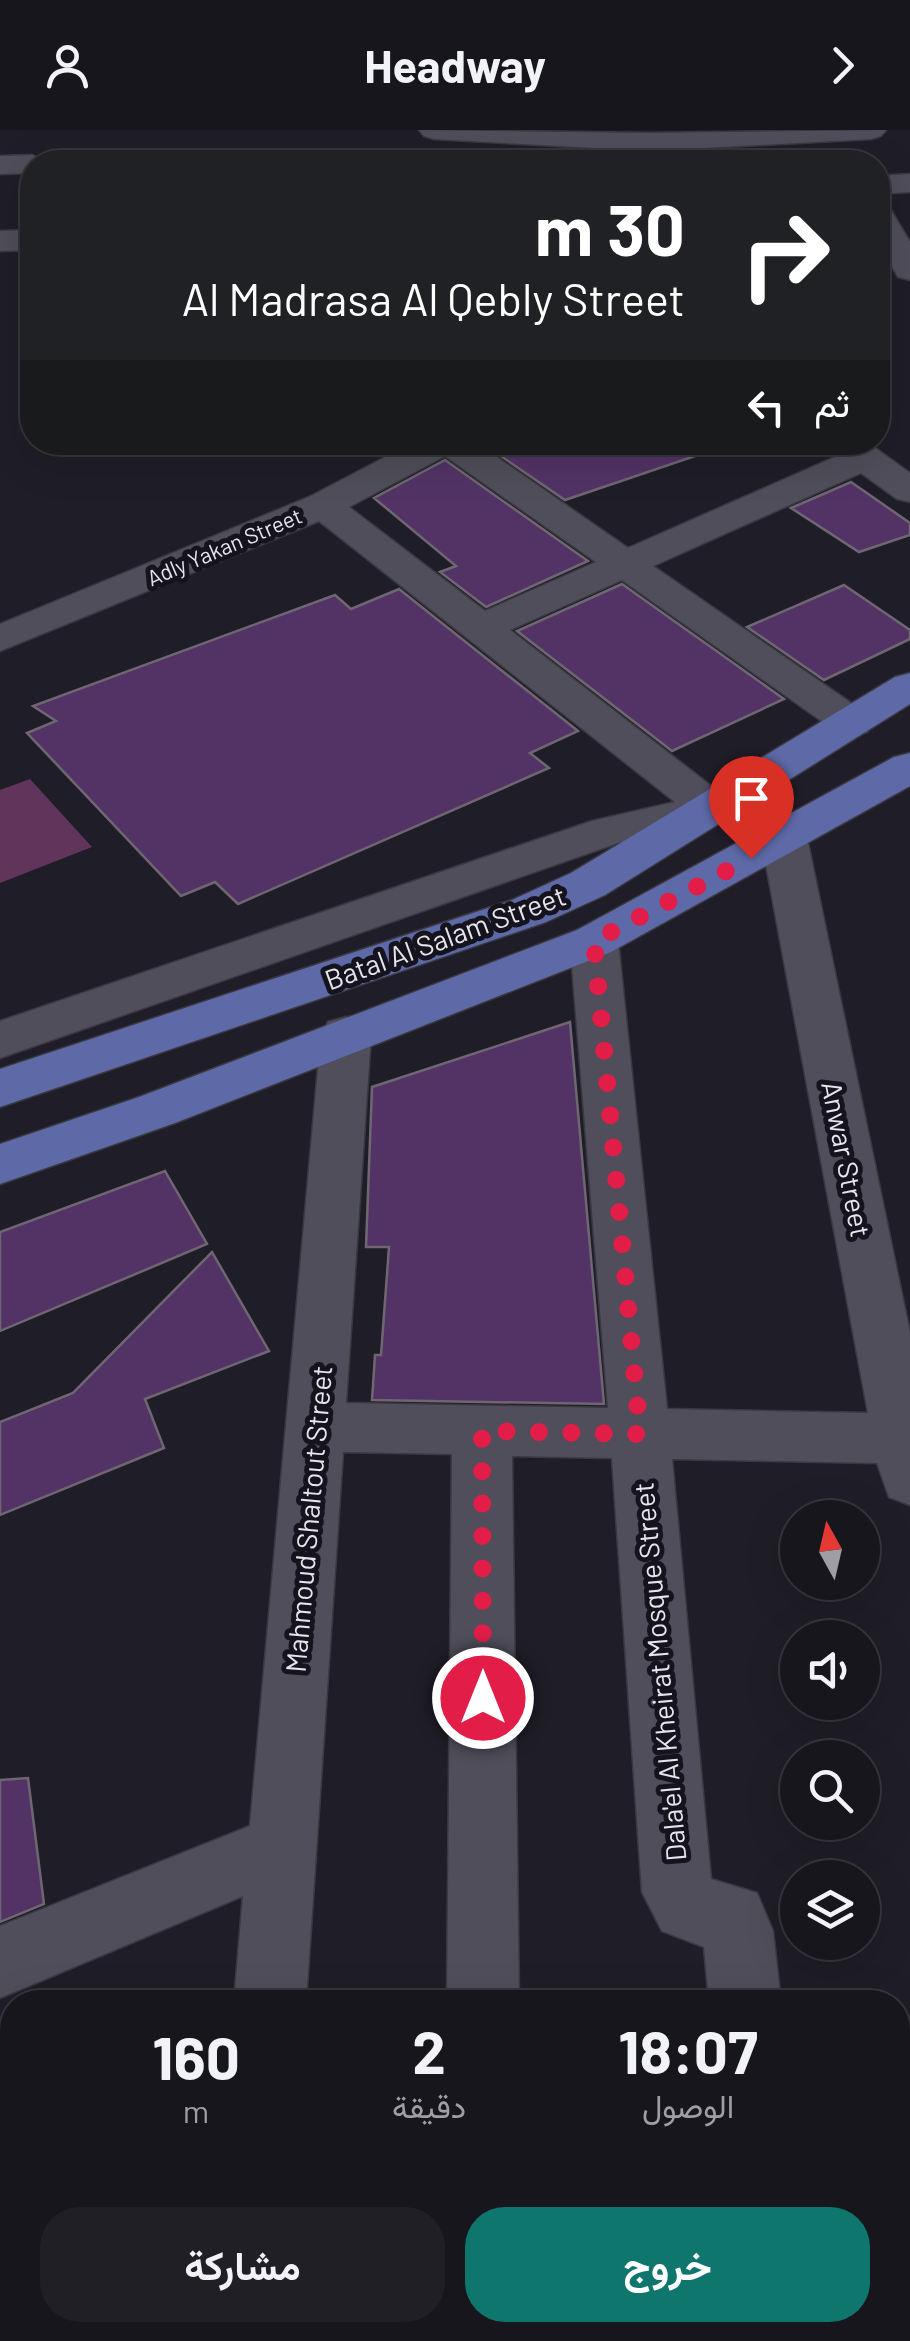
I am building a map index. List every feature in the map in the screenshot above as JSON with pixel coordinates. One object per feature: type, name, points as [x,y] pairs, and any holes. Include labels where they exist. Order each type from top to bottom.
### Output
[{"type":"main road","name":"Batal Al Salam Street","points":[[9,1061],[108,1051],[400,958],[529,911],[588,884],[910,686]]},
{"type":"main road","name":"Batal Al Salam Street","points":[[0,1164],[157,1110],[594,941],[910,767]]},
{"type":"main road","points":[[108,1051],[112,1081],[138,1104],[157,1110]]},
{"type":"main road","points":[[9,1061],[49,1100],[56,1114],[59,1144]]},
{"type":"street","points":[[434,130],[619,144],[870,130]]},
{"type":"street","points":[[890,247],[905,288]]},
{"type":"street","points":[[466,455],[852,723]]},
{"type":"street","points":[[481,628],[624,564],[843,455]]},
{"type":"street","points":[[860,455],[910,491]]},
{"type":"street","name":"Adly Yakan Street","points":[[1,638],[323,504],[374,459]]},
{"type":"street","points":[[323,504],[712,809]]},
{"type":"street","points":[[9,1061],[608,831],[712,809]]},
{"type":"street","name":"Anwar Street","points":[[784,838],[908,1452]]},
{"type":"street","name":"Dala'el Al Kheirat Mosque Street","points":[[594,941],[677,1892],[683,1906],[697,1914],[719,1913],[732,1918],[738,1931],[745,1990]]},
{"type":"street","name":"Mahmoud Shaltout Street","points":[[271,1990],[346,1035]]},
{"type":"street","points":[[315,1428],[640,1434],[908,1452]]},
{"type":"street","points":[[482,1431],[483,1990]]},
{"type":"street","points":[[0,1962],[282,1846]]},
{"type":"shaded area","points":[[30,779],[92,847],[0,883],[0,790]]},
{"type":"building","points":[[499,455],[698,455],[565,500]]},
{"type":"building","points":[[445,460],[588,561],[486,607],[440,572],[456,566],[374,498]]},
{"type":"building","points":[[851,482],[910,523],[910,535],[859,552],[791,508]]},
{"type":"building","points":[[622,584],[784,699],[672,751],[517,631]]},
{"type":"building","points":[[844,585],[910,630],[910,639],[824,680],[747,627]]},
{"type":"building","points":[[399,589],[578,731],[530,753],[549,768],[238,904],[215,882],[181,896],[27,733],[56,721],[33,706],[335,595],[351,609]]},
{"type":"building","points":[[570,1022],[604,1404],[372,1400],[375,1355],[381,1355],[389,1247],[366,1247],[372,1087]]},
{"type":"building","points":[[165,1171],[207,1244],[0,1331],[0,1232]]},
{"type":"building","points":[[212,1252],[269,1351],[145,1399],[164,1448],[0,1515],[0,1422],[73,1393]]},
{"type":"building","points":[[28,1778],[44,1904],[0,1922],[0,1780]]},
{"type":"route","points":[[483,1698],[482,1431],[640,1434],[594,941],[751,858]]}]
